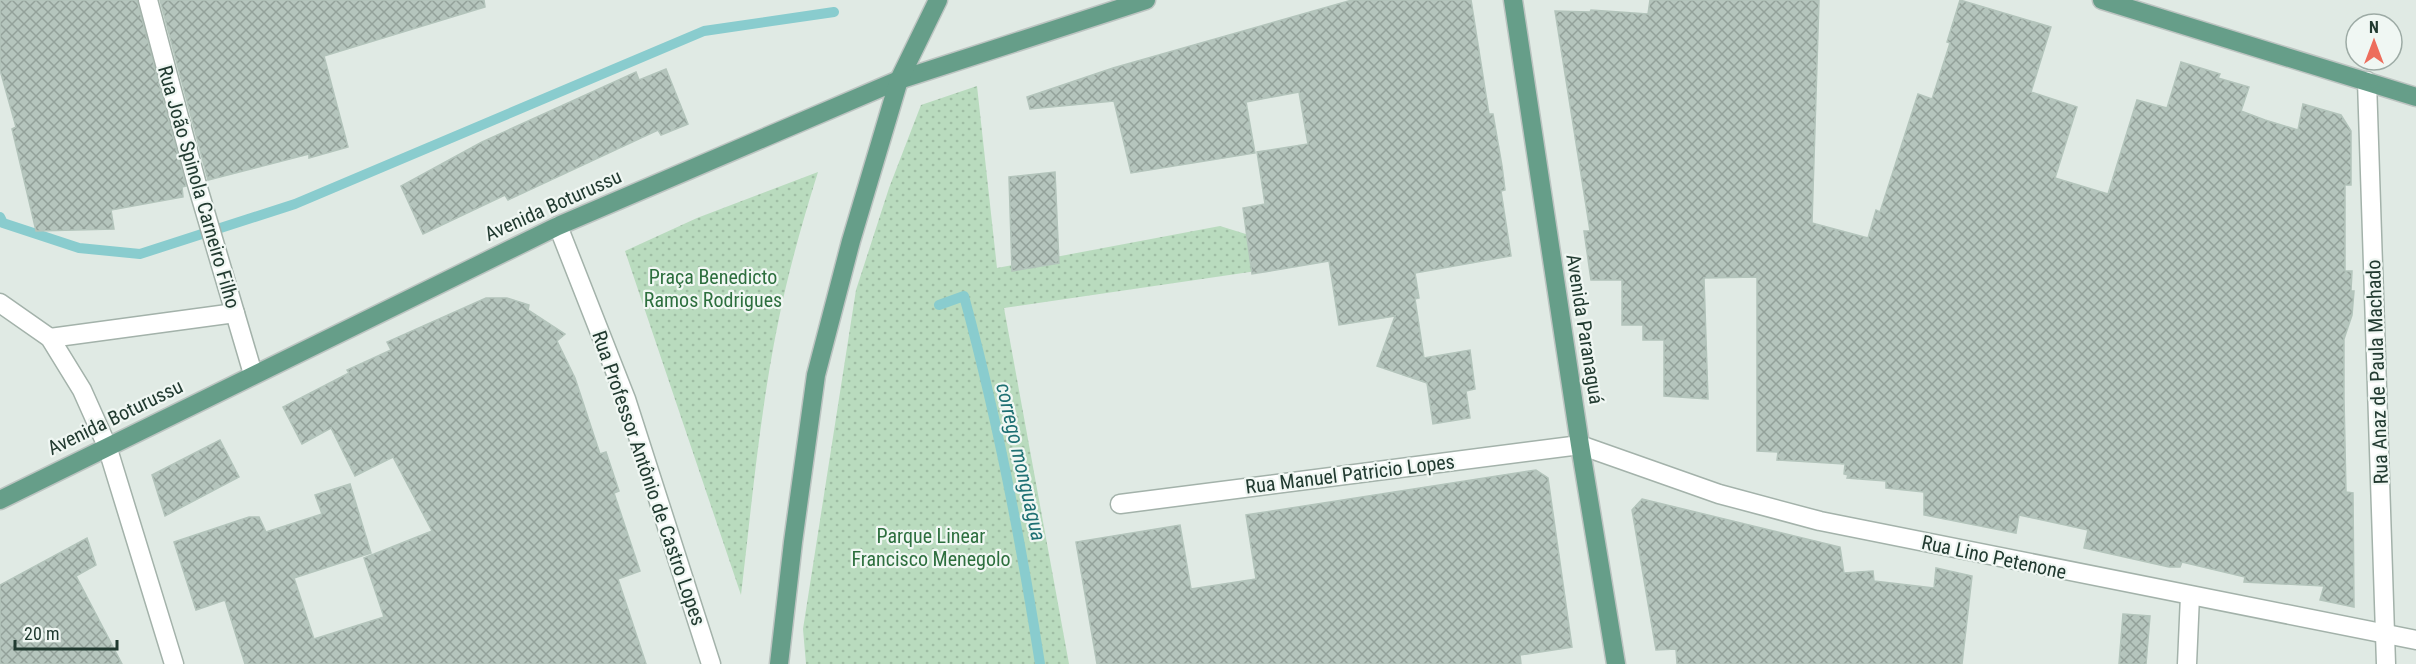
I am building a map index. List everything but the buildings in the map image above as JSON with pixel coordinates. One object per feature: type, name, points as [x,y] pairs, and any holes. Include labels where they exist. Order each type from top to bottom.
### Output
[{"type":"main road","points":[[779,664],[816,375],[850,241],[899,80],[938,0]]},
{"type":"main road","name":"Avenida Boturussu","points":[[0,500],[558,226],[899,80],[1146,0]]},
{"type":"main road","name":"Avenida Paranaguá","points":[[1513,0],[1580,445],[1616,664]]},
{"type":"main road","points":[[2102,0],[2416,97]]},
{"type":"street","name":"Rua João Spinola Carneiro Filho","points":[[148,0],[204,209],[253,374]]},
{"type":"street","name":"Rua Anaz de Paula Machado","points":[[2367,81],[2386,664]]},
{"type":"street","name":"Rua Professor Antônio de Castro Lopes","points":[[558,226],[627,399],[711,664]]},
{"type":"street","points":[[0,303],[50,338],[82,390],[106,446],[174,664]]},
{"type":"street","points":[[50,338],[235,314]]},
{"type":"street","name":"Rua Manuel Patricio Lopes","points":[[1120,504],[1580,445]]},
{"type":"street","name":"Rua Lino Petenone","points":[[1580,445],[1719,494],[1820,520],[2416,640]]},
{"type":"street","points":[[2187,664],[2190,596]]},
{"type":"green space","name":"Parque Linear Francisco Menegolo","points":[[977,86],[997,268],[1220,226],[1249,235],[1311,263],[1004,308],[1069,664],[806,664],[803,629],[856,290],[889,188],[921,105]]},
{"type":"green space","name":"Praça Benedicto Ramos Rodrigues","points":[[818,172],[792,263],[772,353],[741,595],[625,251],[697,218]]},
{"type":"waterway","points":[[0,217],[3,223],[79,248],[140,254],[295,204],[704,31],[834,12]]},
{"type":"waterway","name":"corrego monguagua","points":[[939,305],[964,296],[1007,479],[1040,664]]}]
